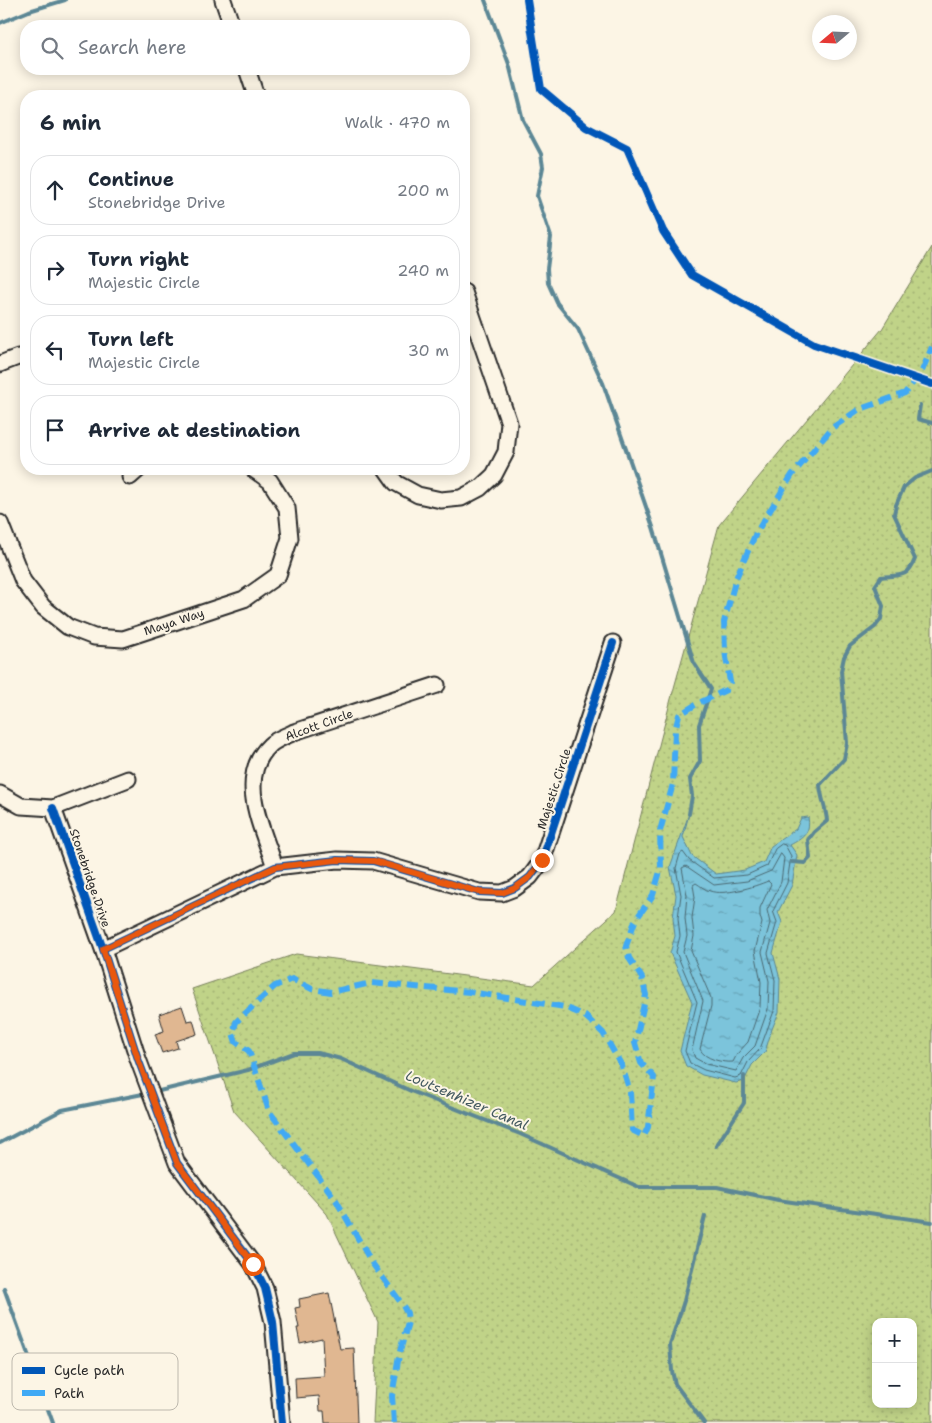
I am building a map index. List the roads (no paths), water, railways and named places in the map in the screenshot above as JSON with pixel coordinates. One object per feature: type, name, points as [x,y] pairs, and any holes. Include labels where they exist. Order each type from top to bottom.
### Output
[{"type":"street","points":[[223,0],[230,20]]},
{"type":"street","points":[[249,75],[254,90]]},
{"type":"street","points":[[391,475],[396,482],[418,494],[441,500],[460,498],[480,488],[494,475],[506,452],[509,423],[470,309]]},
{"type":"street","points":[[0,364],[20,357]]},
{"type":"street","name":"Maya Way","points":[[0,524],[23,581],[43,607],[68,627],[94,637],[123,639],[244,600],[278,575],[290,538],[288,508],[270,481],[262,475]]},
{"type":"street","name":"Majestic Circle","points":[[103,949],[275,867],[337,860],[374,861],[479,892],[502,893],[515,888],[530,877],[542,860],[613,643]]},
{"type":"street","name":"Alcott Circle","points":[[275,867],[253,800],[253,776],[260,756],[272,743],[294,732],[436,685]]},
{"type":"street","points":[[0,794],[21,806],[54,808],[128,779]]},
{"type":"street","name":"Stonebridge Drive","points":[[54,808],[103,949],[138,1059],[177,1163],[253,1264],[265,1288],[273,1322],[282,1423]]},
{"type":"water","points":[[689,814],[683,837],[692,856],[716,874],[745,870],[764,862],[771,846],[796,829],[801,818],[808,817],[807,831],[799,840],[790,845],[797,855],[792,885],[778,912],[782,922],[773,953],[780,979],[779,1012],[765,1052],[752,1065],[744,1081],[736,1083],[702,1075],[686,1066],[680,1051],[692,1002],[670,953],[675,936],[673,918],[676,895],[670,867]]},
{"type":"waterway","points":[[0,23],[29,11],[65,0]]},
{"type":"waterway","points":[[485,0],[509,64],[523,120],[541,154],[543,167],[537,196],[551,237],[547,269],[548,283],[557,303],[578,329],[603,383],[653,527],[694,663],[711,689],[699,725],[700,761],[690,779],[692,796],[689,814]]},
{"type":"waterway","points":[[920,405],[918,419],[932,423]]},
{"type":"waterway","points":[[792,862],[805,863],[810,858],[808,840],[827,821],[820,785],[844,759],[847,743],[841,671],[844,657],[850,646],[875,627],[881,619],[883,606],[875,586],[881,577],[906,573],[915,559],[894,514],[896,505],[904,487],[915,478],[932,471]]},
{"type":"waterway","name":"Loutsenhizer Canal","points":[[155,1092],[248,1070],[294,1053],[318,1053],[341,1059],[413,1092],[520,1134],[639,1187],[717,1187],[778,1200],[932,1222]]},
{"type":"waterway","points":[[716,1146],[744,1103],[744,1076]]},
{"type":"waterway","name":"Loutsenhizer Canal","points":[[0,1143],[62,1110],[148,1093]]},
{"type":"waterway","points":[[704,1423],[675,1384],[670,1344],[684,1301],[705,1216]]},
{"type":"waterway","points":[[4,1288],[28,1353]]},
{"type":"waterway","points":[[48,1410],[53,1423]]}]
